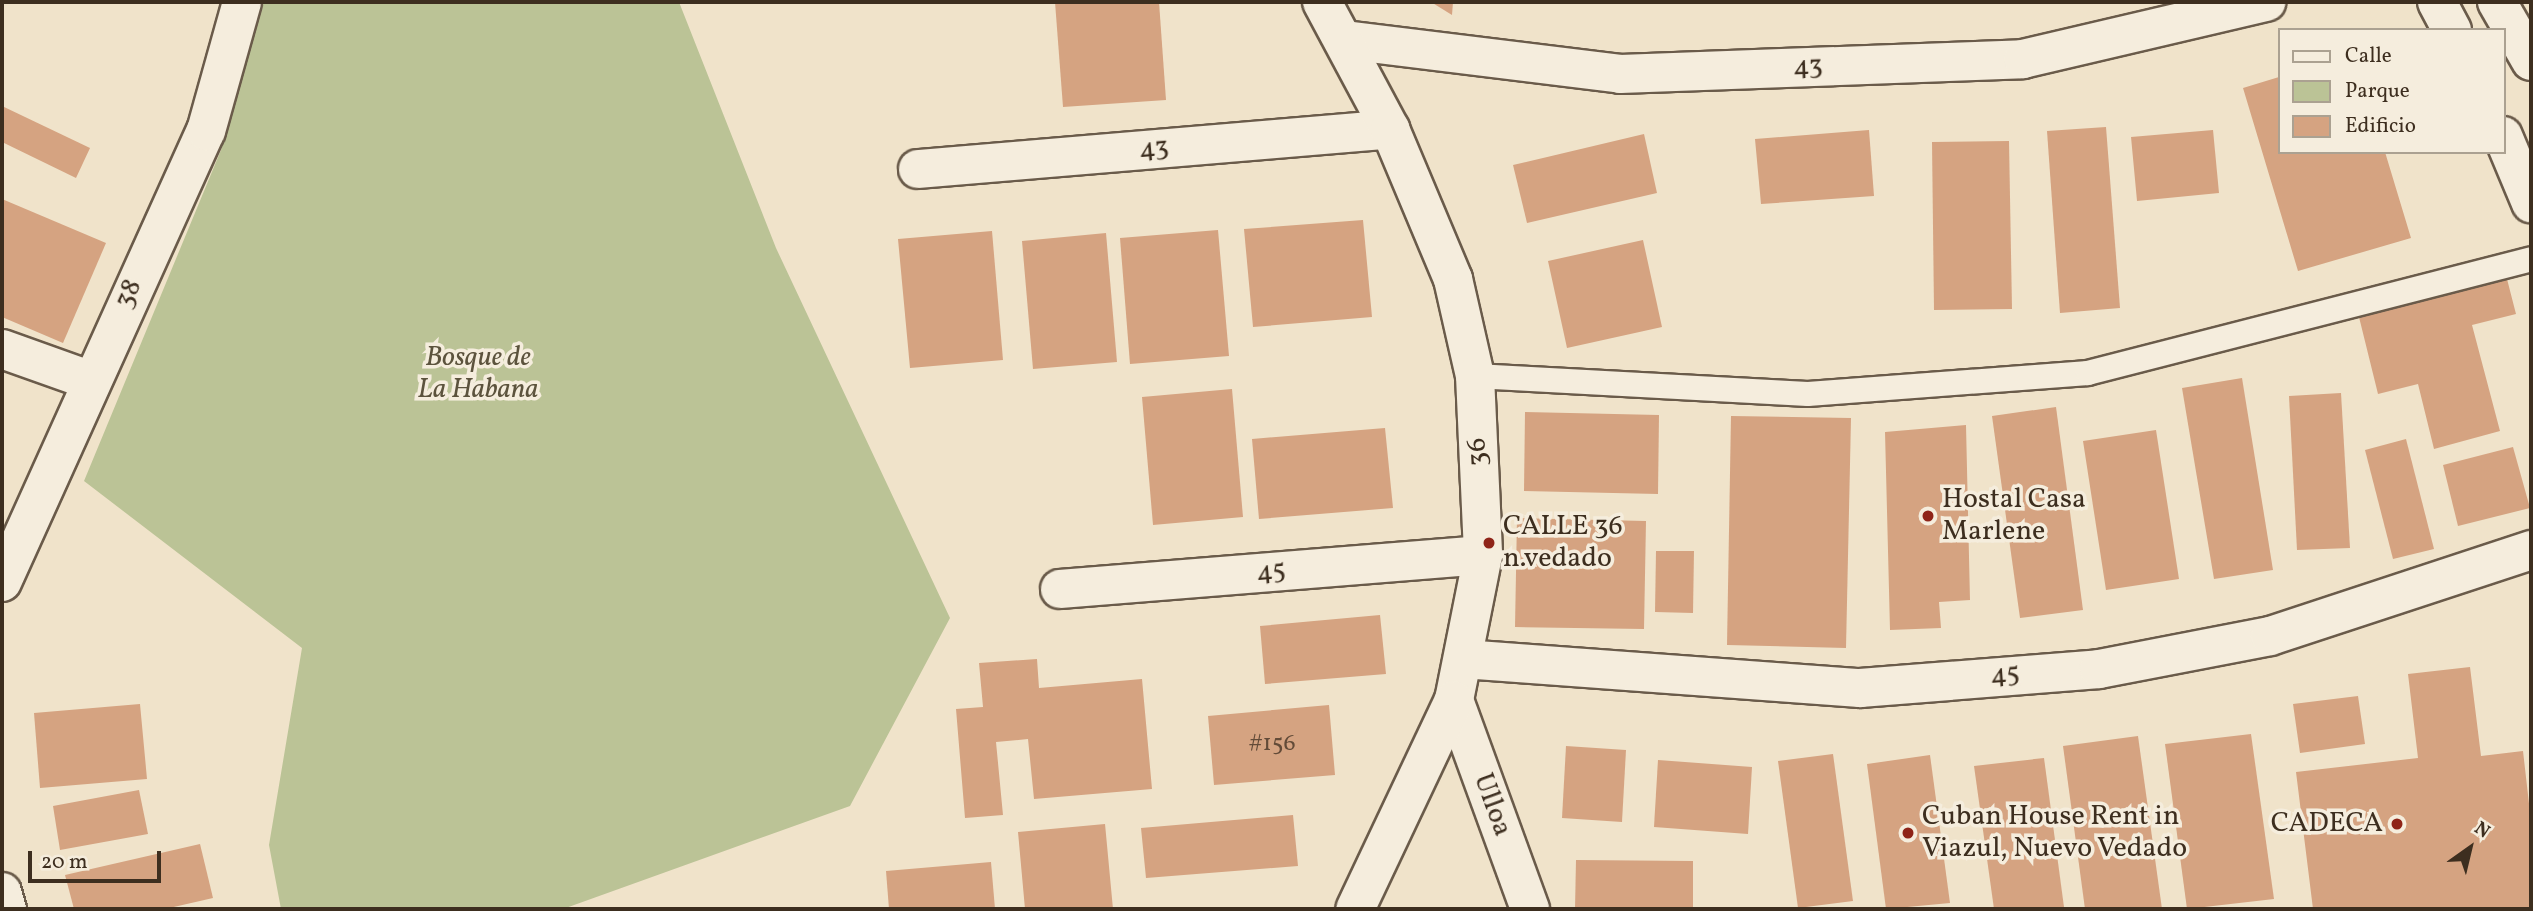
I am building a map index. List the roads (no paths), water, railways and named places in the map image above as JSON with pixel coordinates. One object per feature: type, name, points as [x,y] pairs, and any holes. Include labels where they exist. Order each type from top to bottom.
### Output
[{"type":"street","name":"38","points":[[2,582],[89,380],[206,131],[242,2]]},
{"type":"street","name":"36","points":[[1322,2],[1345,40],[1390,129],[1453,279],[1475,376],[1483,555],[1454,700],[1355,909]]},
{"type":"street","name":"43","points":[[1345,40],[1620,74],[2023,59],[2266,2]]},
{"type":"street","points":[[2437,2],[2451,28]]},
{"type":"street","points":[[2497,2],[2531,61]]},
{"type":"street","name":"43","points":[[918,169],[1390,129]]},
{"type":"street","points":[[2505,141],[2531,202]]},
{"type":"street","points":[[2,349],[89,380]]},
{"type":"street","name":"45","points":[[1463,659],[1860,688],[2099,669],[2270,636],[2531,550]]},
{"type":"street","name":"45","points":[[1060,589],[1483,555]]},
{"type":"street","name":"Ulloa","points":[[1454,700],[1530,909]]},
{"type":"street","points":[[2,892],[7,909]]},
{"type":"lane","points":[[1475,376],[1808,394],[2088,373],[2531,260]]},
{"type":"place","name":"Hostal Casa Marlene","points":[[1928,516]]},
{"type":"place","name":"CALLE 36 n.vedado","points":[[1489,543]]},
{"type":"place","name":"CADECA","points":[[2397,824]]},
{"type":"place","name":"Cuban House Rent in Viazul, Nuevo Vedado","points":[[1908,833]]},
{"type":"park label","name":"Bosque de La Habana","points":[[478,374]]}]
